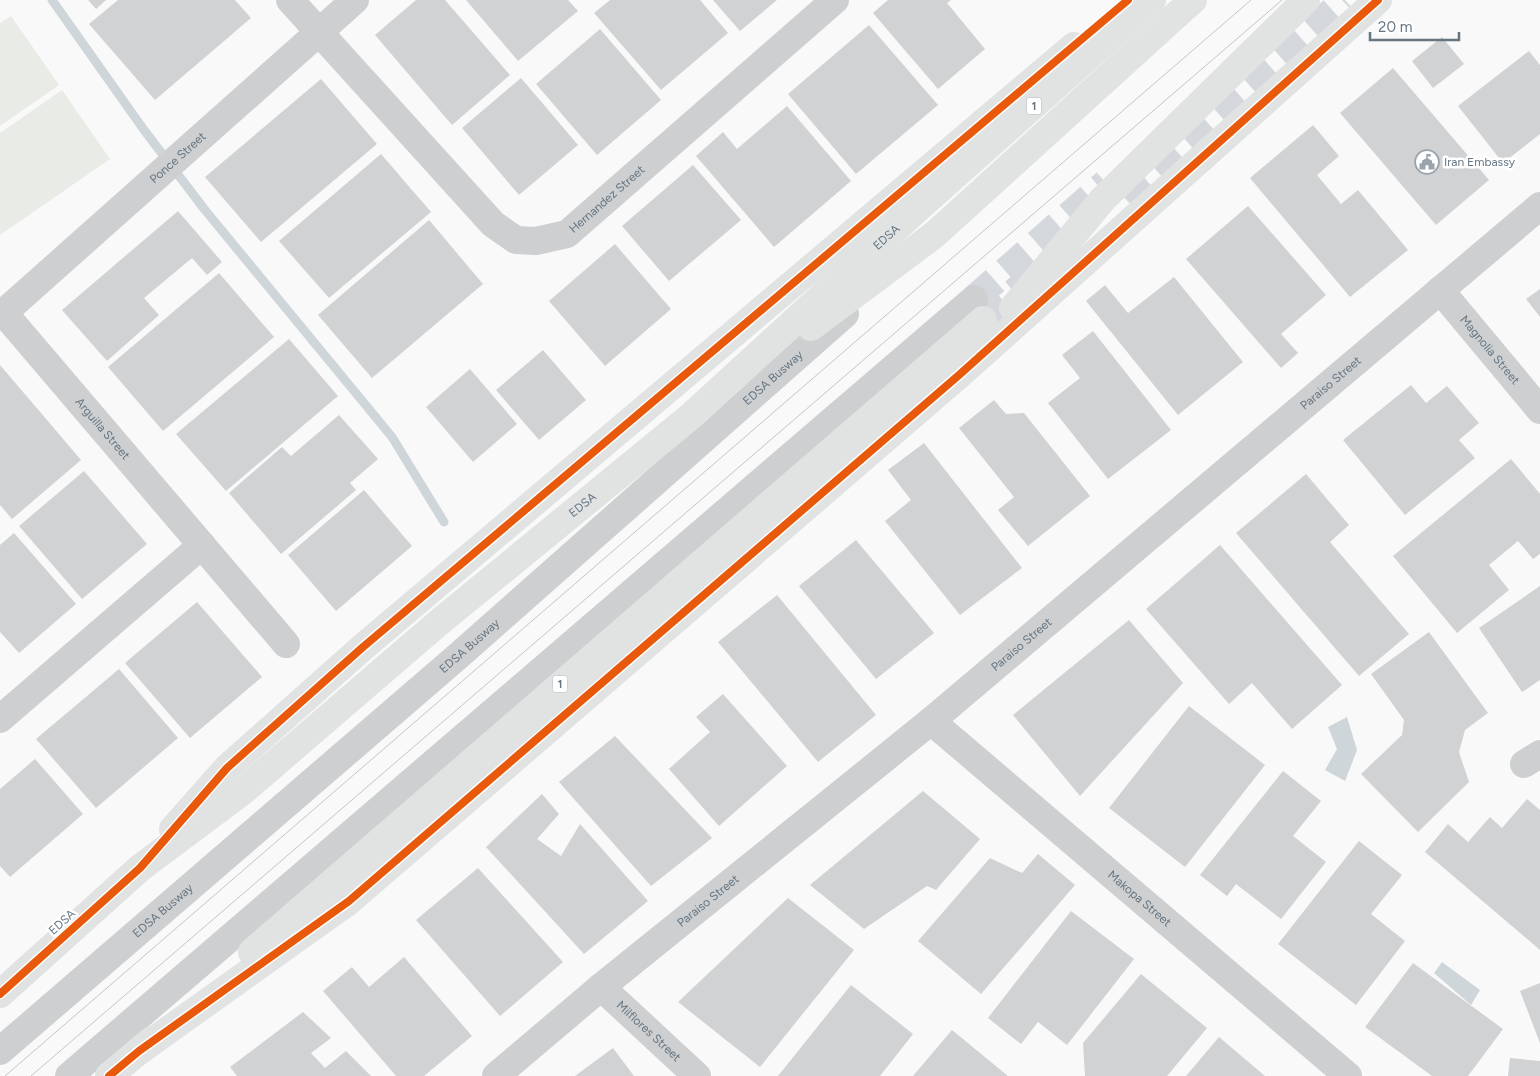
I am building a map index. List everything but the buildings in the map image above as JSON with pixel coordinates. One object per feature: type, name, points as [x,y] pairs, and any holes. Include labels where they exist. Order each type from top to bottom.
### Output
[{"type":"highway","name":"1","points":[[140,868],[226,768],[363,647],[1128,0]]},
{"type":"highway","name":"EDSA","points":[[0,994],[140,868],[243,791],[437,624],[692,416],[915,211],[1152,0]]},
{"type":"highway","points":[[692,416],[934,236],[1193,0]]},
{"type":"highway","points":[[959,375],[1103,199],[1306,0]]},
{"type":"highway","name":"1","points":[[139,1051],[349,901],[959,375],[1378,0]]},
{"type":"highway","name":"1","points":[[109,1076],[356,860],[978,309]]},
{"type":"street","name":"Hernandez Street","points":[[290,0],[493,224],[516,240],[536,241],[567,234],[835,0]]},
{"type":"street","name":"Ponce Street","points":[[2,314],[355,0]]},
{"type":"street","name":"Paraiso Street","points":[[496,1076],[601,987],[931,721],[1540,206]]},
{"type":"street","name":"EDSA Busway","points":[[0,1052],[457,657],[934,236]]},
{"type":"street","name":"Magnolia Street","points":[[1440,290],[1540,410]]},
{"type":"street","points":[[68,1076],[978,309]]},
{"type":"street","name":"Arguilla Street","points":[[2,314],[286,644]]},
{"type":"street","points":[[0,720],[202,545]]},
{"type":"street","name":"Makopa Street","points":[[931,721],[1348,1076]]},
{"type":"street","name":"Milflores Street","points":[[601,987],[697,1076]]},
{"type":"shaded area","points":[[11,16],[59,85],[0,126],[0,23]]},
{"type":"shaded area","points":[[62,90],[110,159],[0,235],[0,133]]},
{"type":"shaded area","points":[[1347,717],[1357,750],[1345,781],[1325,770],[1337,749],[1328,727]]},
{"type":"shaded area","points":[[1442,962],[1480,990],[1471,1005],[1434,973]]},
{"type":"waterway","points":[[52,0],[144,130],[205,210],[392,437],[444,522]]},
{"type":"tunnel","points":[[1123,196],[1345,0]]},
{"type":"tunnel","points":[[974,299],[1106,183]]},
{"type":"tunnel","points":[[983,320],[1027,281]]},
{"type":"tram line","points":[[5,1076],[1251,0]]},
{"type":"tram line","points":[[31,1076],[1282,0]]},
{"type":"cycle path","points":[[0,994],[140,868],[227,768],[363,647],[1128,0]]},
{"type":"cycle path","points":[[109,1076],[139,1051],[349,901],[959,375],[1378,0]]},
{"type":"place","name":"Iran Embassy","points":[[1427,162]]}]
